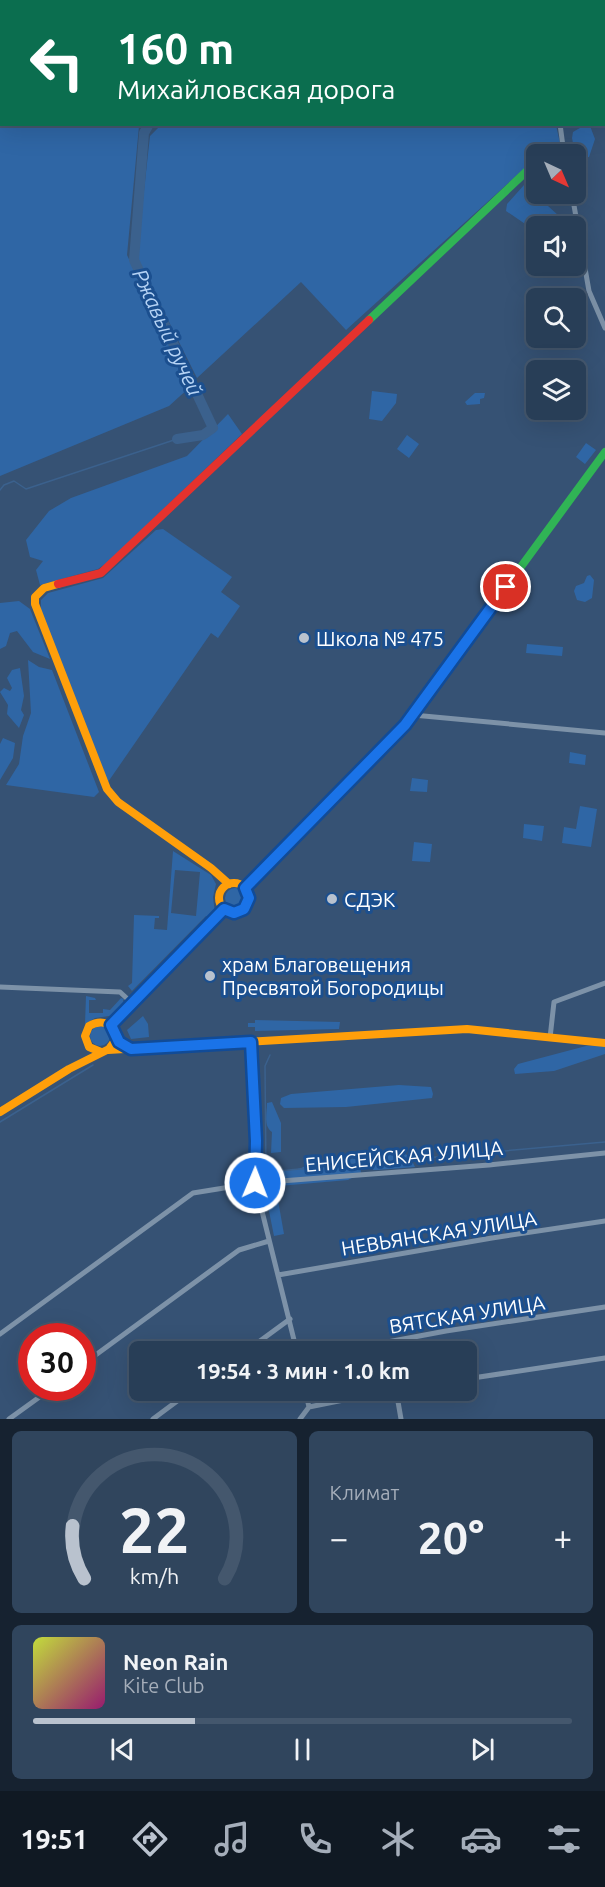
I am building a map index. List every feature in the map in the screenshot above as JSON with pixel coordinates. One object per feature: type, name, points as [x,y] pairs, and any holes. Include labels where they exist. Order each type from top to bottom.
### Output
[{"type":"street","points":[[560,126],[563,144]]},
{"type":"street","points":[[229,884],[211,868],[118,802],[107,789],[35,604],[35,597],[44,588],[101,573],[526,172]]},
{"type":"street","points":[[574,204],[587,284],[605,328]]},
{"type":"street","points":[[245,888],[414,715],[605,452]]},
{"type":"street","points":[[414,715],[605,733]]},
{"type":"street","points":[[237,883],[245,888],[249,898],[244,909],[234,913],[224,909],[220,904],[220,893],[229,884],[237,883]]},
{"type":"street","points":[[111,1025],[224,909]]},
{"type":"street","points":[[550,1038],[554,1002],[605,983]]},
{"type":"street","points":[[0,987],[120,992],[133,1004]]},
{"type":"street","points":[[73,1066],[82,1057],[87,1044],[85,1033],[92,1024],[102,1021],[111,1025],[122,1045],[131,1049]]},
{"type":"street","points":[[87,1044],[93,1050],[105,1051],[467,1029],[605,1043]]},
{"type":"street","points":[[0,1112],[73,1066],[105,1051],[113,1045],[116,1035]]},
{"type":"street","points":[[251,1042],[256,1141],[255,1183],[295,1341]]},
{"type":"street","name":"ЕНИСЕЙСКАЯ УЛИЦА","points":[[0,1334],[193,1193],[255,1183],[489,1165],[605,1153]]},
{"type":"street","name":"НЕВЬЯНСКАЯ УЛИЦА","points":[[278,1275],[605,1221]]},
{"type":"street","points":[[96,1355],[237,1251],[268,1240]]},
{"type":"street","name":"ВЯТСКАЯ УЛИЦА","points":[[393,1341],[605,1307]]},
{"type":"street","points":[[260,1341],[290,1319]]},
{"type":"street","points":[[477,1377],[605,1358]]},
{"type":"street","points":[[9,1419],[34,1401]]},
{"type":"street","points":[[153,1419],[177,1401]]},
{"type":"street","points":[[308,1401],[309,1407]]},
{"type":"street","points":[[300,1419],[309,1407],[339,1401]]},
{"type":"street","points":[[397,1401],[401,1419]]},
{"type":"shaded area","points":[[0,126],[139,126],[127,255],[190,387],[169,406],[0,476]]},
{"type":"shaded area","points":[[160,126],[556,126],[560,143],[526,144],[526,167],[346,330],[301,282],[197,378],[138,260],[150,136]]},
{"type":"shaded area","points":[[583,126],[590,126],[595,139],[589,157],[586,157],[586,144],[573,144],[573,132]]},
{"type":"shaded area","points":[[524,185],[526,186],[526,204],[548,204],[559,216],[526,216],[526,225],[506,211],[507,204]]},
{"type":"shaded area","points":[[372,391],[397,394],[396,403],[382,421],[369,419]]},
{"type":"shaded area","points":[[475,393],[485,393],[484,398],[480,399],[480,404],[467,405],[465,402]]},
{"type":"shaded area","points":[[228,414],[242,434],[108,562],[98,569],[40,585],[36,570],[43,561],[30,557],[26,540],[49,511],[71,498],[187,456]]},
{"type":"shaded area","points":[[407,435],[419,444],[409,458],[397,449]]},
{"type":"shaded area","points":[[586,443],[596,450],[585,464],[576,457]]},
{"type":"shaded area","points":[[163,529],[232,577],[221,592],[240,606],[218,638],[211,633],[108,782],[41,612],[41,600],[48,593],[103,578],[156,530]]},
{"type":"shaded area","points":[[590,575],[594,580],[592,598],[585,602],[577,600],[574,591],[576,586],[584,583]]},
{"type":"shaded area","points":[[19,601],[30,609],[50,659],[33,652],[17,631],[10,633],[6,646],[0,649],[0,603]]},
{"type":"shaded area","points":[[527,644],[563,647],[562,656],[526,653]]},
{"type":"shaded area","points":[[28,660],[39,667],[52,670],[99,792],[94,797],[6,785],[19,764],[23,736],[31,713]]},
{"type":"shaded area","points":[[20,668],[24,696],[21,710],[24,715],[19,728],[7,714],[8,705],[0,692],[4,688],[10,691],[12,688],[7,678],[12,670]]},
{"type":"shaded area","points":[[3,738],[15,743],[13,758],[0,780],[0,744]]},
{"type":"shaded area","points":[[570,752],[586,755],[585,765],[569,763]]},
{"type":"shaded area","points":[[412,778],[428,780],[427,792],[410,791]]},
{"type":"shaded area","points":[[580,806],[597,809],[591,847],[562,843],[564,827],[576,829]]},
{"type":"shaded area","points":[[524,824],[544,826],[542,841],[523,838]]},
{"type":"shaded area","points":[[414,842],[432,844],[430,862],[412,861]]},
{"type":"shaded area","points":[[173,851],[211,875],[216,884],[213,897],[215,913],[210,918],[206,916],[132,991],[128,986],[132,983],[134,915],[159,916],[155,918],[154,929],[167,930]],"holes":[[[175,870],[200,872],[196,916],[171,913]]]},
{"type":"shaded area","points":[[235,888],[242,891],[245,898],[242,905],[235,908],[228,905],[225,898],[228,891]]},
{"type":"shaded area","points":[[86,996],[96,1000],[89,1000],[89,1013],[103,1013],[103,1009],[110,1010],[121,998],[124,999],[125,1004],[116,1015],[95,1018],[85,1024]]},
{"type":"shaded area","points":[[143,1016],[148,1024],[149,1037],[131,1039],[127,1030]]},
{"type":"shaded area","points":[[255,1020],[340,1022],[339,1029],[255,1031],[255,1027],[248,1027],[248,1023],[255,1023]]},
{"type":"shaded area","points":[[96,1026],[104,1026],[110,1032],[110,1040],[104,1046],[96,1046],[90,1040],[90,1032]]},
{"type":"shaded area","points":[[605,1045],[605,1054],[554,1071],[515,1074],[514,1069],[518,1064],[586,1046]]},
{"type":"shaded area","points":[[399,1085],[431,1087],[432,1098],[346,1107],[284,1108],[280,1104],[281,1098],[291,1094]]},
{"type":"shaded area","points":[[272,1102],[281,1123],[281,1152],[271,1153],[272,1132],[267,1126],[266,1119],[267,1103]]},
{"type":"shaded area","points":[[403,1153],[415,1167],[373,1170],[373,1164],[360,1165],[361,1173],[348,1180],[279,1186],[276,1189],[284,1234],[274,1236],[263,1181],[264,1176],[298,1169],[310,1163]]},
{"type":"waterway","name":"Ржавый ручей","points":[[148,126],[144,133],[134,260],[213,428],[203,435],[177,439]]},
{"type":"waterway","points":[[0,490],[4,485],[14,481],[26,489],[177,439]]},
{"type":"waterway","points":[[270,1055],[265,1066],[266,1172],[605,1142]]},
{"type":"waterway","points":[[0,1122],[93,1065]]},
{"type":"traffic: fast","points":[[369,320],[526,172]]},
{"type":"traffic: fast","points":[[245,888],[405,725],[605,452]]},
{"type":"traffic: fast","points":[[111,1025],[224,909]]},
{"type":"traffic: slow","points":[[58,584],[44,588],[35,597],[35,604],[107,789],[118,802],[211,868],[229,884]]},
{"type":"traffic: slow","points":[[234,883],[240,884],[248,892],[249,898],[248,904],[240,912],[234,913],[228,912],[220,904],[219,898],[220,892],[228,884],[234,883]]},
{"type":"traffic: slow","points":[[0,1112],[69,1069],[109,1049],[116,1039],[114,1029],[108,1024],[96,1023],[89,1026],[85,1036],[89,1047],[101,1052]]},
{"type":"traffic: slow","points":[[108,1050],[467,1029],[605,1043]]},
{"type":"traffic: jam","points":[[58,584],[101,573],[369,320]]},
{"type":"place","name":"Школа № 475","points":[[304,638]]},
{"type":"place","name":"СДЭК","points":[[332,899]]},
{"type":"place","name":"храм Благовещения Пресвятой Богородицы","points":[[210,976]]},
{"type":"route","points":[[255,1183],[256,1141],[251,1042],[131,1049],[117,1040],[111,1025],[224,909],[234,913],[244,909],[249,898],[245,888],[414,715],[506,587]]}]
